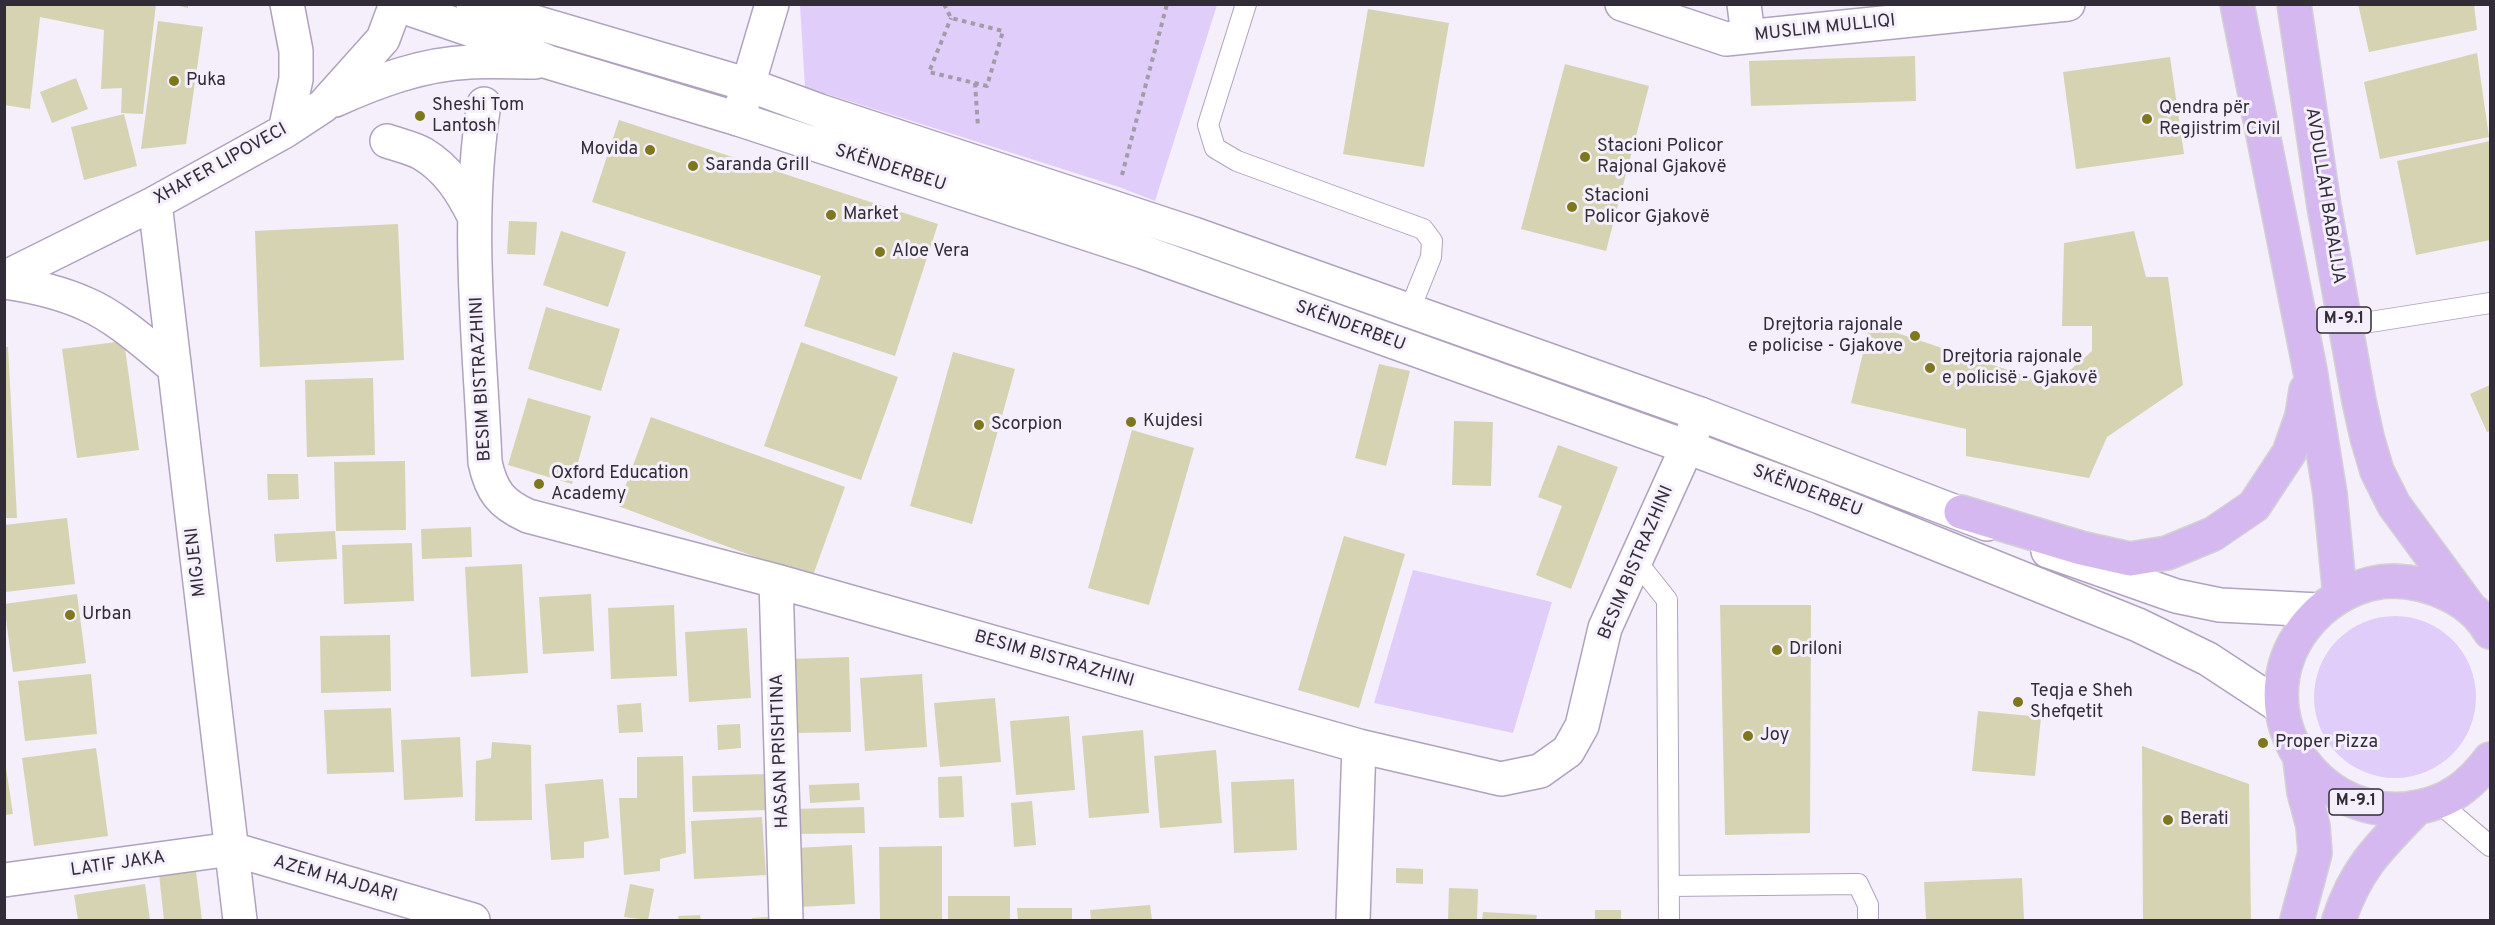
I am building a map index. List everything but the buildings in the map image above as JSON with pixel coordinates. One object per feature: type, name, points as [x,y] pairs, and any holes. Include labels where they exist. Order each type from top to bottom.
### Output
[{"type":"main road","name":"M-9.1","points":[[2237,4],[2310,370],[2330,494],[2329,603]]},
{"type":"main road","name":"AVDULLAH BABALIJA","points":[[2294,4],[2324,206],[2358,401],[2377,471],[2394,505],[2469,607]]},
{"type":"main road","points":[[1961,512],[2080,549],[2130,559],[2167,553],[2213,534],[2254,506],[2289,453],[2302,416],[2310,370]]},
{"type":"main road","name":"M-9.1","points":[[2297,921],[2315,854],[2313,826],[2304,792],[2300,759],[2285,725],[2282,680],[2289,654],[2301,631],[2329,603],[2365,585],[2392,581],[2420,583],[2446,592],[2469,607],[2490,632]]},
{"type":"main road","name":"M-9.1","points":[[2300,759],[2323,783],[2352,801],[2395,810],[2428,805],[2457,792],[2485,774]]},
{"type":"main road","name":"M-9.1","points":[[2339,921],[2354,883],[2368,860],[2428,805]]},
{"type":"street","points":[[285,131],[296,79],[296,51],[287,4]]},
{"type":"street","name":"SKËNDERBEU","points":[[473,4],[749,85],[1410,309],[1961,512],[2059,556],[2176,596],[2220,605],[2329,603]]},
{"type":"street","points":[[738,119],[771,4]]},
{"type":"street","name":"MUSLIM MULLIQI","points":[[1622,4],[1726,39],[2068,4]]},
{"type":"street","points":[[1744,4],[1749,36]]},
{"type":"street","name":"XHAFER LIPOVECI","points":[[4,280],[155,203],[285,131],[322,106],[383,39],[396,5]]},
{"type":"street","name":"SKËNDERBEU","points":[[396,5],[486,35],[548,62],[738,119],[1143,252],[1820,496],[2138,625],[2208,659],[2282,707]]},
{"type":"street","points":[[322,106],[373,83],[447,64],[548,62]]},
{"type":"street","name":"BESIM BISTRAZHINI","points":[[484,104],[476,162],[474,216],[485,462],[489,480],[498,496],[511,508],[528,516],[776,581],[1359,746],[1501,779],[1540,771],[1568,751],[1582,726],[1605,628],[1688,447],[1700,414]]},
{"type":"street","points":[[387,141],[422,153],[444,170],[462,192],[474,216]]},
{"type":"street","name":"MIGJENI","points":[[155,203],[240,921]]},
{"type":"street","points":[[4,280],[42,288],[88,304],[134,334],[174,367]]},
{"type":"street","name":"HASAN PRISHTINA","points":[[776,581],[786,921]]},
{"type":"street","points":[[1353,921],[1359,746]]},
{"type":"street","name":"LATIF JAKA","points":[[4,880],[232,849]]},
{"type":"street","name":"AZEM HAJDARI","points":[[232,849],[473,921]]},
{"type":"lane","points":[[1246,4],[1208,125],[1215,148],[1237,161],[1423,229],[1432,241],[1431,256],[1410,309]]},
{"type":"lane","points":[[2345,326],[2490,303]]},
{"type":"lane","points":[[1636,561],[1667,600],[1669,921]]},
{"type":"lane","points":[[2428,805],[2490,846]]},
{"type":"lane","points":[[1669,886],[1858,884],[1868,905],[1868,921]]},
{"type":"path","points":[[944,4],[951,18],[929,72],[987,86],[1003,31],[951,18]]},
{"type":"path","points":[[1119,187],[1167,4]]},
{"type":"shaded area","points":[[800,4],[1217,5],[1155,201],[1119,187],[805,87]]},
{"type":"shaded area","points":[[1413,570],[1552,602],[1513,733],[1374,703]]},
{"type":"shaded area","points":[[2395,616],[2426,622],[2452,640],[2470,666],[2476,697],[2470,728],[2452,754],[2426,772],[2395,778],[2364,772],[2338,754],[2320,728],[2314,697],[2320,666],[2338,640],[2364,622]]},
{"type":"place","name":"Puka","points":[[174,81]]},
{"type":"place","name":"Sheshi Tom Lantosh","points":[[420,116]]},
{"type":"place","name":"Qendra për Regjistrim Civil","points":[[2147,119]]},
{"type":"place","name":"Movida","points":[[650,150]]},
{"type":"place","name":"Stacioni Policor Rajonal Gjakovë","points":[[1585,157]]},
{"type":"place","name":"Saranda Grill","points":[[693,166]]},
{"type":"place","name":"Stacioni Policor Gjakovë","points":[[1572,207]]},
{"type":"place","name":"Market","points":[[831,215]]},
{"type":"place","name":"Aloe Vera","points":[[880,252]]},
{"type":"place","name":"Drejtoria rajonale e policise - Gjakove","points":[[1915,336]]},
{"type":"place","name":"Drejtoria rajonale e policisë - Gjakovë","points":[[1930,368]]},
{"type":"place","name":"Kujdesi","points":[[1131,422]]},
{"type":"place","name":"Scorpion","points":[[979,425]]},
{"type":"place","name":"Oxford Education Academy","points":[[539,484]]},
{"type":"place","name":"Urban","points":[[70,615]]},
{"type":"place","name":"Driloni","points":[[1777,650]]},
{"type":"place","name":"Teqja e Sheh Shefqetit","points":[[2018,702]]},
{"type":"place","name":"Joy","points":[[1748,736]]},
{"type":"place","name":"Proper Pizza","points":[[2263,743]]},
{"type":"place","name":"Berati","points":[[2168,820]]}]
